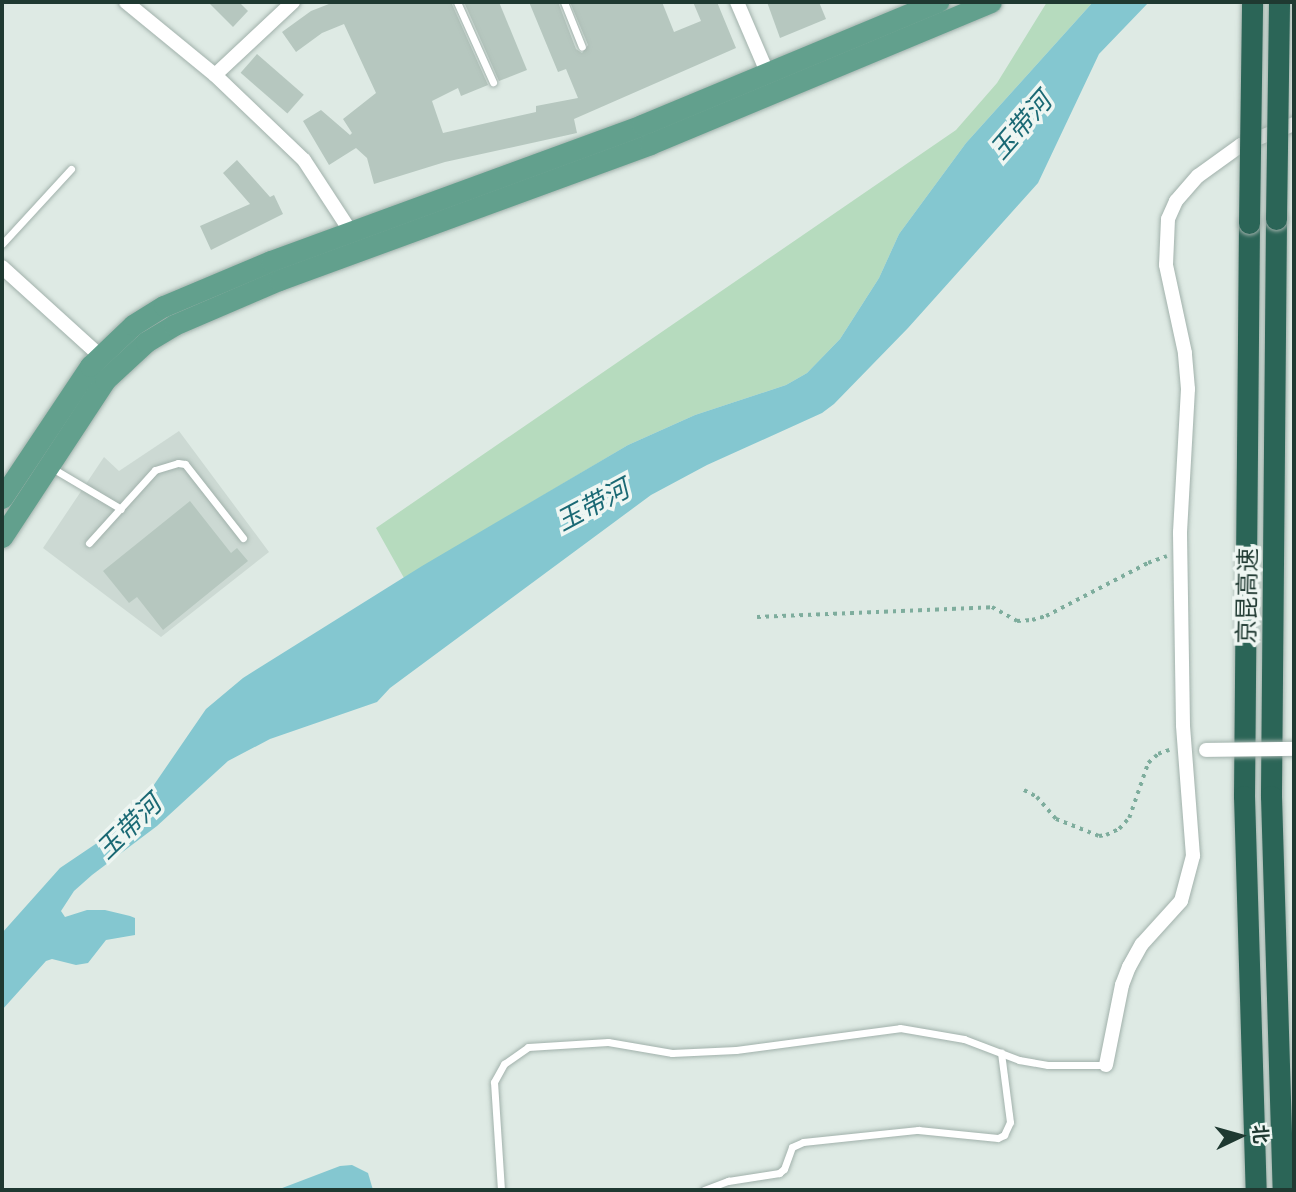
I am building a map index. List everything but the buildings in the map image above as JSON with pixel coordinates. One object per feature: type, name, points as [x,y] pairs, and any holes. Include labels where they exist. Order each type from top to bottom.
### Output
[{"type":"highway","name":"京昆高速","points":[[1252,2],[1244,796],[1256,1190]]},
{"type":"highway","name":"京昆高速","points":[[1279,2],[1271,796],[1283,1190]]},
{"type":"main road","points":[[2,498],[70,392],[100,356],[133,325],[164,306],[229,277],[642,125],[938,2]]},
{"type":"main road","points":[[2,537],[46,465],[105,380],[146,342],[174,325],[279,280],[650,144],[991,2]]},
{"type":"street","points":[[127,2],[215,75],[304,160],[351,232]]},
{"type":"street","points":[[215,75],[293,2]]},
{"type":"street","points":[[737,2],[767,72]]},
{"type":"street","points":[[1106,1065],[1122,985],[1129,967],[1142,944],[1181,901],[1190,876],[1193,829],[1185,749],[1183,551],[1180,531],[1188,388],[1185,353],[1166,265],[1168,219],[1176,201],[1198,176],[1241,145],[1294,124]]},
{"type":"street","points":[[2,267],[100,356]]},
{"type":"street","points":[[1185,749],[1294,749]]},
{"type":"lane","points":[[457,2],[493,82]]},
{"type":"lane","points":[[564,2],[582,47]]},
{"type":"lane","points":[[2,244],[71,169]]},
{"type":"lane","points":[[89,543],[155,470],[169,464],[185,464],[243,538]]},
{"type":"lane","points":[[46,465],[121,509]]},
{"type":"lane","points":[[501,1190],[494,1082],[504,1063],[528,1047],[608,1042],[672,1053],[736,1050],[900,1028],[964,1039],[1019,1060],[1048,1065],[1106,1065]]},
{"type":"lane","points":[[704,1190],[728,1181],[779,1173],[784,1169],[792,1147],[803,1142],[918,1130],[999,1138],[1004,1136],[1010,1122],[1001,1053]]},
{"type":"path","points":[[757,617],[992,607],[1017,621],[1032,620],[1046,616],[1147,563],[1183,551]]},
{"type":"path","points":[[1024,790],[1037,797],[1056,819],[1099,836],[1106,835],[1119,829],[1129,818],[1139,784],[1152,758],[1172,749],[1185,749]]},
{"type":"shaded area","points":[[179,431],[269,552],[161,637],[43,548],[104,457],[119,471]]},
{"type":"green space","points":[[1047,2],[1093,2],[966,143],[899,234],[879,278],[840,339],[807,373],[786,385],[695,415],[628,445],[404,578],[376,528],[956,130],[997,83]]},
{"type":"water","name":"玉带河","points":[[1093,2],[1149,2],[1099,54],[1038,183],[908,328],[834,404],[822,413],[707,465],[651,495],[390,688],[377,702],[270,739],[228,761],[157,826],[74,891],[61,911],[65,917],[87,910],[105,910],[130,916],[135,918],[135,935],[106,940],[88,963],[76,965],[52,959],[46,961],[2,1010],[2,933],[60,868],[100,841],[136,811],[206,709],[243,678],[422,566],[628,445],[695,415],[786,385],[807,373],[840,339],[879,278],[899,234],[966,143]]},
{"type":"water","points":[[352,1165],[368,1173],[373,1190],[277,1190],[340,1166]]}]
